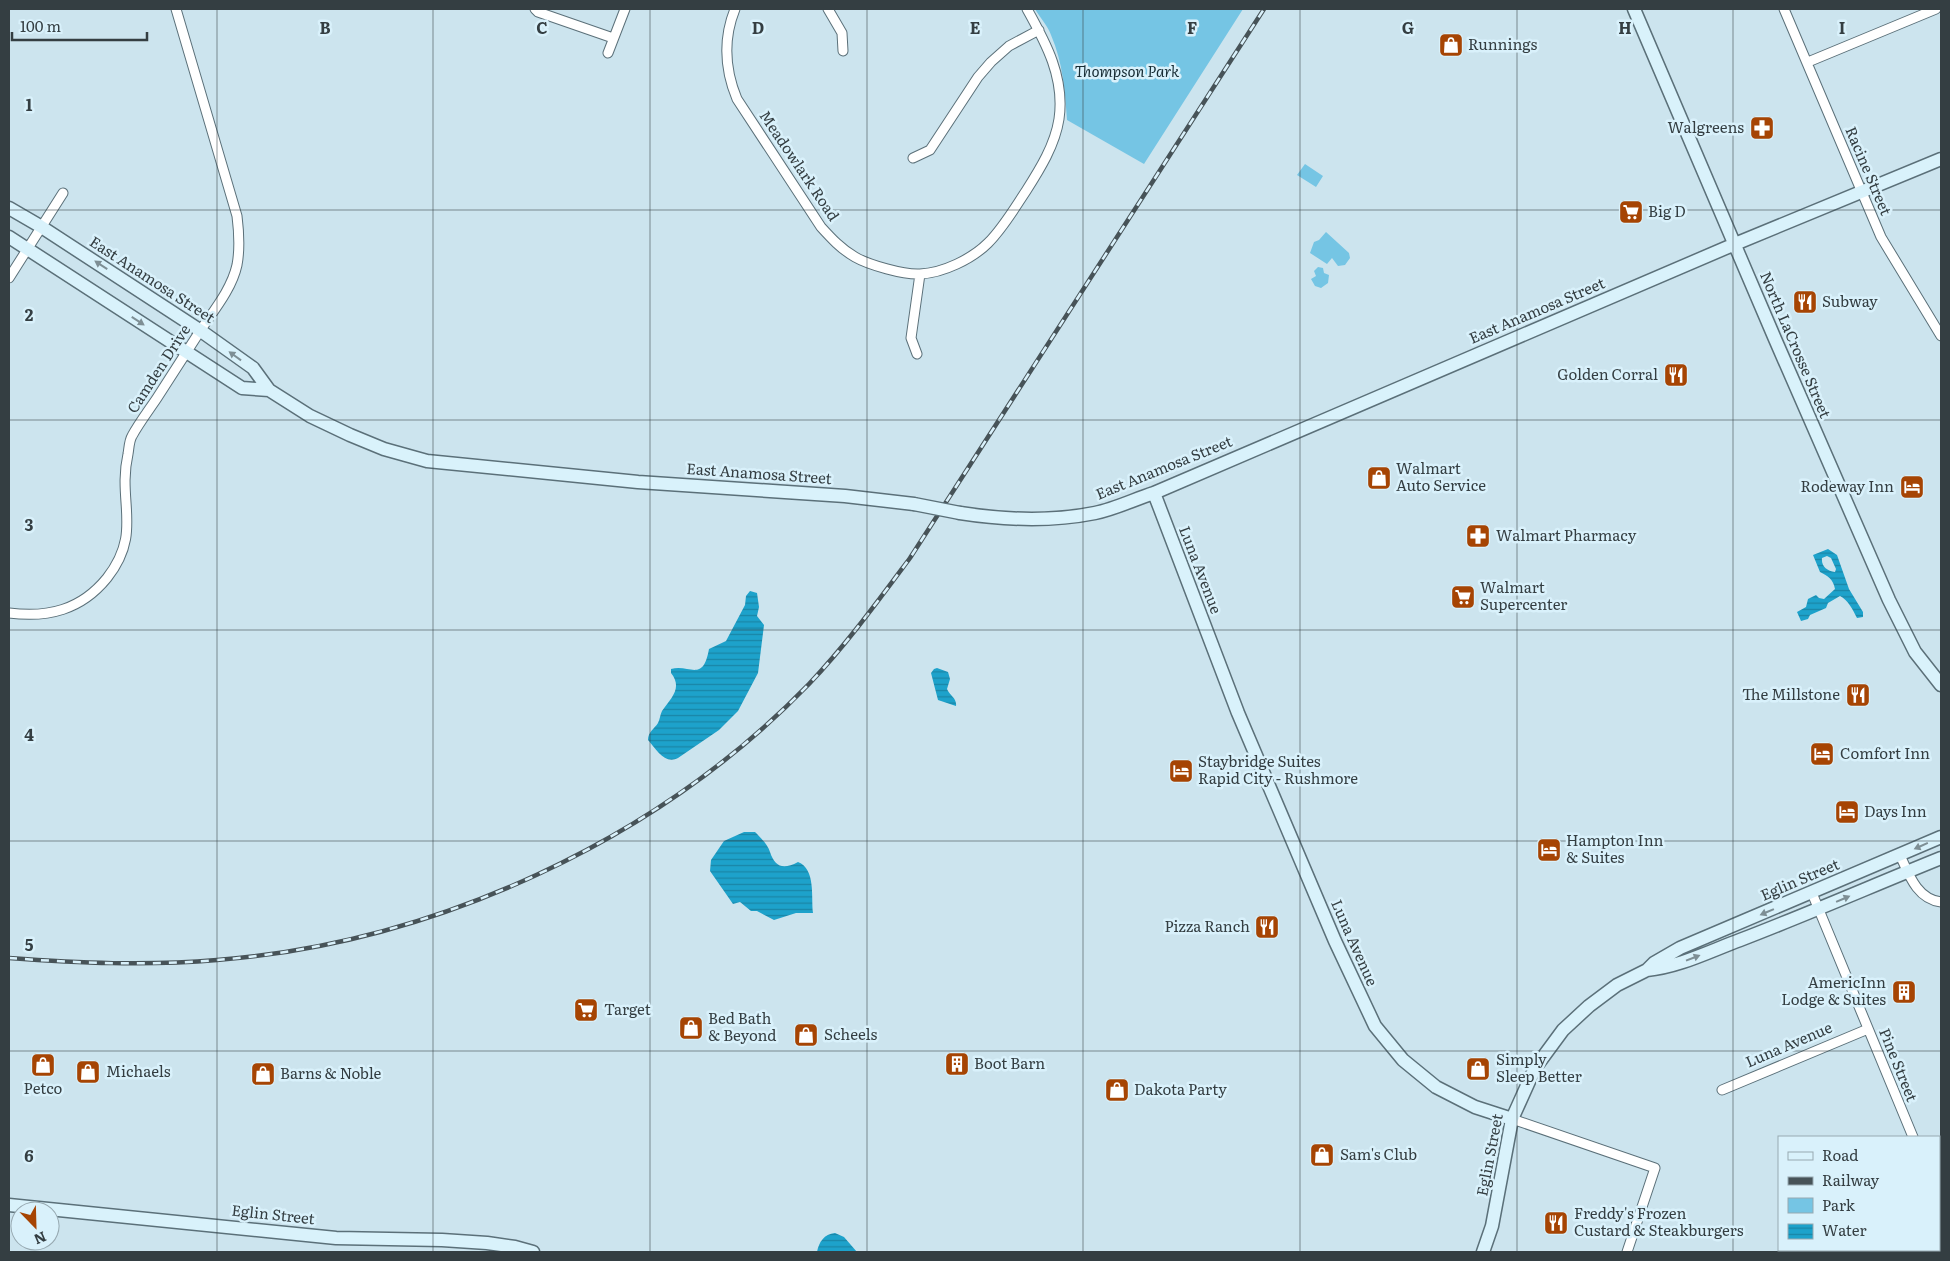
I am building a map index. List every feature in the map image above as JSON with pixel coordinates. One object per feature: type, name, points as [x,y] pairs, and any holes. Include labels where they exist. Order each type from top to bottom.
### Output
[{"type":"main road","name":"North LaCrosse Street","points":[[1634,9],[1893,609],[1915,652],[1941,685]]},
{"type":"main road","name":"East Anamosa Street","points":[[9,208],[40,226],[201,331],[253,368],[269,390],[310,416],[350,436],[427,461],[638,482],[845,496],[914,504],[997,519],[1042,520],[1096,513],[1154,493],[1735,244],[1941,159]]},
{"type":"main road","name":"East Anamosa Street","points":[[9,238],[242,388],[269,390]]},
{"type":"main road","name":"Luna Avenue","points":[[1154,493],[1238,713],[1335,941],[1375,1026],[1403,1060],[1436,1087],[1475,1107],[1512,1119]]},
{"type":"main road","name":"Eglin Street","points":[[1483,1252],[1492,1226],[1512,1119],[1535,1068],[1563,1030],[1602,995],[1647,970],[1654,963],[1680,948],[1941,837]]},
{"type":"main road","name":"Eglin Street","points":[[1647,970],[1658,969],[1684,961],[1819,910],[1941,858]]},
{"type":"main road","name":"Eglin Street","points":[[9,1205],[336,1238],[442,1240],[487,1243],[533,1252]]},
{"type":"street","name":"Camden Drive","points":[[9,613],[48,614],[75,604],[98,587],[115,566],[121,556],[128,526],[125,474],[131,438],[224,296],[237,266],[240,234],[237,216],[176,9]]},
{"type":"street","points":[[535,9],[538,12],[613,38]]},
{"type":"street","points":[[608,53],[625,9]]},
{"type":"street","name":"Meadowlark Road","points":[[736,9],[729,29],[726,46],[727,68],[731,84],[737,99],[821,227],[834,242],[855,258],[898,271],[920,274],[948,268],[970,257],[988,243],[1006,221],[1036,174],[1054,140],[1059,118],[1057,76],[1049,48],[1027,9]]},
{"type":"street","points":[[828,9],[842,33],[843,51]]},
{"type":"street","name":"Racine Street","points":[[1784,9],[1889,252],[1941,336]]},
{"type":"street","points":[[1808,62],[1936,9]]},
{"type":"street","points":[[913,158],[930,150],[978,77],[991,62],[1009,46],[1039,30]]},
{"type":"street","points":[[9,278],[26,248],[63,192]]},
{"type":"street","points":[[917,354],[911,338],[920,274]]},
{"type":"street","points":[[1900,855],[1922,894],[1932,900],[1941,902]]},
{"type":"street","name":"Pine Street","points":[[1812,893],[1913,1136]]},
{"type":"street","name":"Luna Avenue","points":[[1722,1090],[1868,1029]]},
{"type":"street","name":"Luna Avenue","points":[[1512,1119],[1655,1168],[1627,1252]]},
{"type":"green space","name":"Thompson Park","points":[[1035,9],[1243,9],[1144,164],[1067,120],[1058,56],[1050,32]]},
{"type":"green space","points":[[1305,164],[1323,176],[1316,187],[1297,175]]},
{"type":"green space","points":[[1326,232],[1349,253],[1350,258],[1345,265],[1338,266],[1332,258],[1327,264],[1310,253],[1314,242],[1319,240]]},
{"type":"green space","points":[[1318,267],[1323,268],[1324,273],[1329,275],[1328,283],[1321,288],[1315,286],[1311,279],[1316,276],[1314,271]]},
{"type":"water","points":[[1828,549],[1837,555],[1849,589],[1863,612],[1863,617],[1857,618],[1848,603],[1840,596],[1828,603],[1826,608],[1801,621],[1797,612],[1806,607],[1808,599],[1816,595],[1824,599],[1835,589],[1830,578],[1820,572],[1813,555]],"holes":[[[1827,556],[1831,558],[1836,569],[1835,572],[1829,571],[1822,563],[1822,558]]]},
{"type":"water","points":[[750,591],[757,593],[759,607],[757,616],[764,625],[758,673],[738,711],[719,730],[678,758],[673,760],[665,758],[648,740],[648,737],[658,723],[662,711],[676,688],[671,669],[695,670],[703,666],[709,649],[726,641],[745,605],[746,596]]},
{"type":"water","points":[[937,668],[948,672],[950,679],[947,689],[954,699],[956,706],[938,700],[931,673]]},
{"type":"water","points":[[744,832],[755,832],[766,844],[774,861],[780,866],[788,866],[798,862],[804,866],[810,877],[813,913],[796,913],[774,920],[757,911],[751,911],[740,902],[733,904],[710,871],[711,860],[724,841]]},
{"type":"water","points":[[835,1233],[844,1237],[857,1252],[817,1252],[823,1239]]},
{"type":"railway","points":[[9,958],[113,963],[191,962],[299,950],[380,932],[460,907],[537,874],[612,836],[683,791],[749,740],[809,684],[849,638],[910,558],[1264,9]]},
{"type":"place","name":"Runnings","points":[[1451,45]]},
{"type":"place","name":"Walgreens","points":[[1762,128]]},
{"type":"place","name":"Big D","points":[[1631,212]]},
{"type":"place","name":"Subway","points":[[1805,302]]},
{"type":"place","name":"Golden Corral","points":[[1676,375]]},
{"type":"place","name":"Walmart Auto Service","points":[[1379,478]]},
{"type":"place","name":"Rodeway Inn","points":[[1912,487]]},
{"type":"place","name":"Walmart Pharmacy","points":[[1478,536]]},
{"type":"place","name":"Walmart Supercenter","points":[[1463,597]]},
{"type":"place","name":"The Millstone","points":[[1858,695]]},
{"type":"place","name":"Comfort Inn","points":[[1822,754]]},
{"type":"place","name":"Staybridge Suites Rapid City - Rushmore","points":[[1181,771]]},
{"type":"place","name":"Days Inn","points":[[1847,812]]},
{"type":"place","name":"Hampton Inn & Suites","points":[[1549,850]]},
{"type":"place","name":"Pizza Ranch","points":[[1267,927]]},
{"type":"place","name":"AmericInn Lodge & Suites","points":[[1904,992]]},
{"type":"place","name":"Target","points":[[586,1010]]},
{"type":"place","name":"Bed Bath & Beyond","points":[[691,1028]]},
{"type":"place","name":"Scheels","points":[[806,1035]]},
{"type":"place","name":"Boot Barn","points":[[957,1064]]},
{"type":"place","name":"Petco","points":[[43,1065]]},
{"type":"place","name":"Simply Sleep Better","points":[[1478,1069]]},
{"type":"place","name":"Michaels","points":[[88,1072]]},
{"type":"place","name":"Barns & Noble","points":[[263,1074]]},
{"type":"place","name":"Dakota Party","points":[[1117,1090]]},
{"type":"place","name":"Sam's Club","points":[[1322,1155]]},
{"type":"place","name":"Freddy's Frozen Custard & Steakburgers","points":[[1556,1223]]}]
